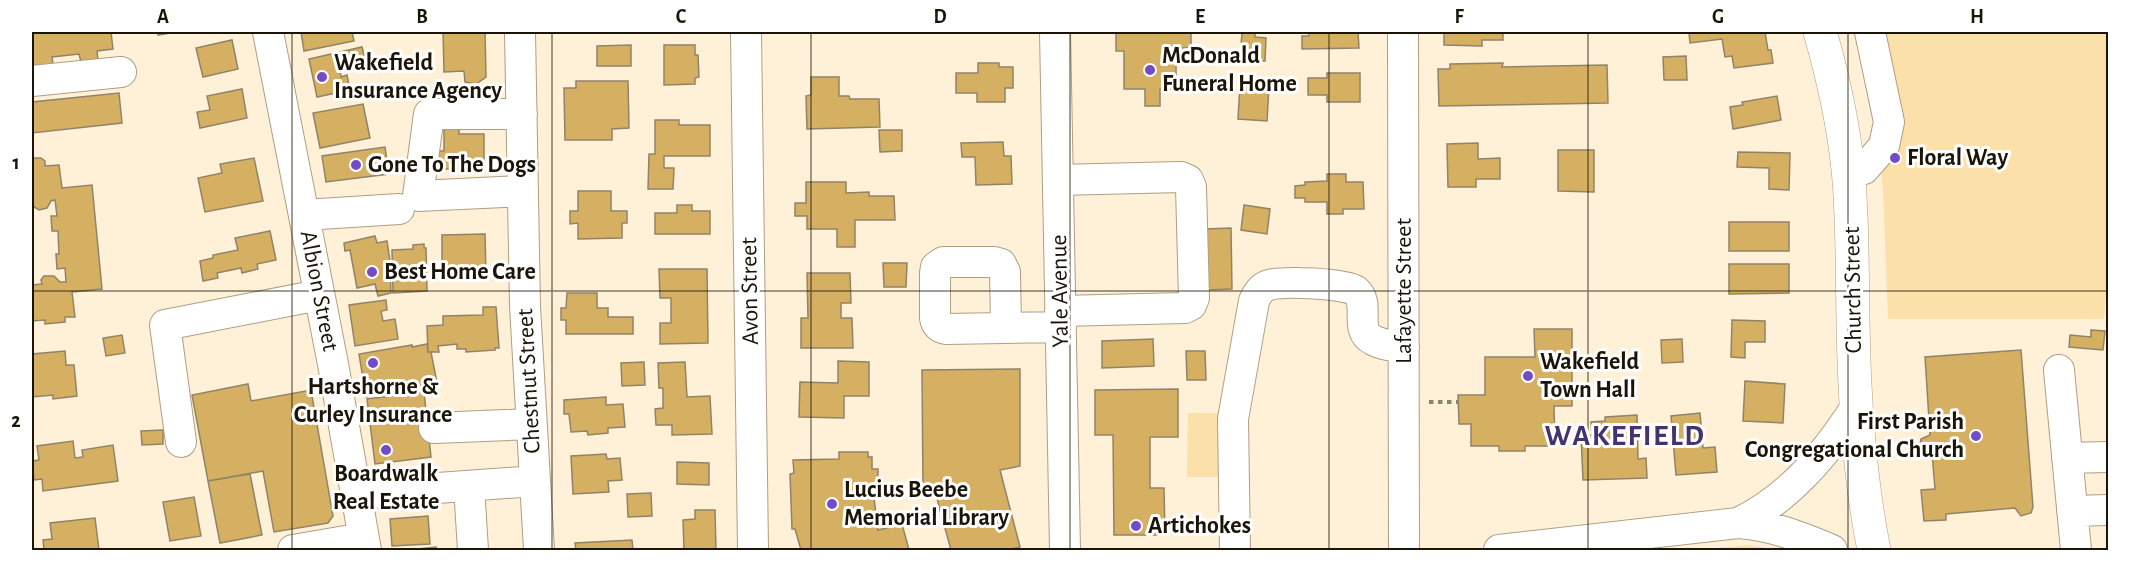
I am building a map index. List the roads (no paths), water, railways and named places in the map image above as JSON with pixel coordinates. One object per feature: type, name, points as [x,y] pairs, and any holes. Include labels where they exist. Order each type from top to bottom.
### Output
[{"type":"main road","name":"Church Street","points":[[1820,32],[1832,72],[1848,172],[1852,218],[1856,407],[1874,550]]},
{"type":"street","name":"Albion Street","points":[[268,32],[365,544]]},
{"type":"street","name":"Chestnut Street","points":[[520,32],[525,306],[539,550]]},
{"type":"street","name":"Avon Street","points":[[746,32],[753,550]]},
{"type":"street","name":"Yale Avenue","points":[[1055,32],[1065,550]]},
{"type":"street","name":"Lafayette Street","points":[[1403,32],[1404,550]]},
{"type":"street","points":[[1848,172],[1864,169],[1884,146],[1889,122],[1870,32]]},
{"type":"street","points":[[32,81],[121,72]]},
{"type":"street","points":[[522,114],[429,114],[418,196],[523,191]]},
{"type":"street","points":[[1005,328],[1060,319],[1185,308],[1192,304],[1191,187],[1186,179],[1181,177],[1058,180]]},
{"type":"street","points":[[304,215],[399,209]]},
{"type":"street","points":[[1235,550],[1234,414],[1254,301],[1258,292],[1266,286],[1275,284],[1327,284],[1352,289],[1362,301],[1363,328],[1369,338],[1382,344],[1404,347]]},
{"type":"street","points":[[181,442],[165,325],[319,295]]},
{"type":"street","points":[[2060,370],[2076,550]]},
{"type":"street","points":[[1738,523],[1774,502],[1807,472],[1834,441],[1856,407]]},
{"type":"street","points":[[434,428],[531,424]]},
{"type":"street","points":[[2067,458],[2109,457]]},
{"type":"street","points":[[355,494],[535,482]]},
{"type":"street","points":[[469,486],[473,550]]},
{"type":"street","points":[[2072,511],[2109,510]]},
{"type":"street","points":[[1499,550],[1738,523],[1789,533],[1832,550]]},
{"type":"street","points":[[293,550],[365,544]]},
{"type":"place","name":"McDonald Funeral Home","points":[[1150,70]]},
{"type":"place","name":"Wakefield Insurance Agency","points":[[322,77]]},
{"type":"place","name":"Floral Way","points":[[1895,158]]},
{"type":"place","name":"Gone To The Dogs","points":[[356,165]]},
{"type":"place","name":"Best Home Care","points":[[372,272]]},
{"type":"place","name":"Hartshorne & Curley Insurance","points":[[373,363]]},
{"type":"place","name":"Wakefield Town Hall","points":[[1528,376]]},
{"type":"place","name":"First Parish Congregational Church","points":[[1976,436]]},
{"type":"place","name":"Boardwalk Real Estate","points":[[386,450]]},
{"type":"place","name":"Lucius Beebe Memorial Library","points":[[832,504]]},
{"type":"place","name":"Artichokes","points":[[1136,526]]},
{"type":"district","name":"WAKEFIELD","points":[[1625,436]]}]
